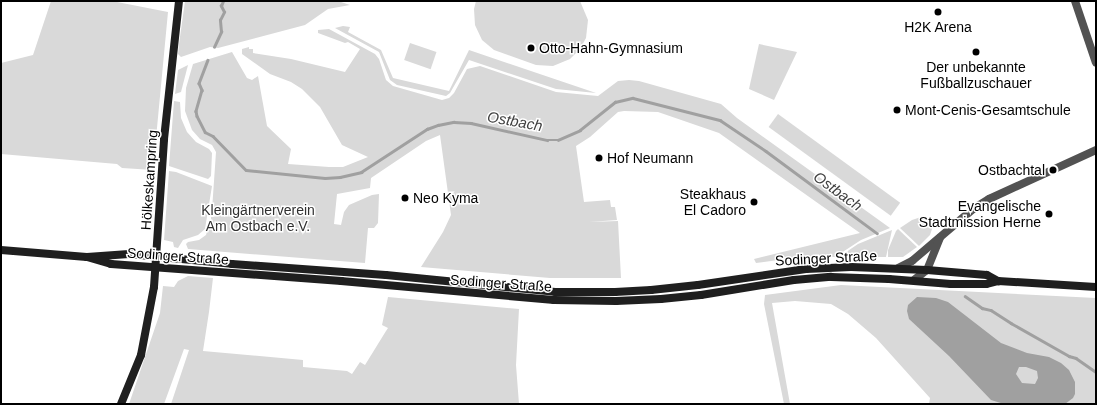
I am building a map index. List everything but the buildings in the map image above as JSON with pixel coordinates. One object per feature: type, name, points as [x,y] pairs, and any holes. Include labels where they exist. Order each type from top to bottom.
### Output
[{"type":"main road","name":"Hölkeskampring","points":[[121,404],[145,339],[156,268],[164,139],[179,1]]},
{"type":"main road","name":"Sodinger Straße","points":[[1,250],[87,257],[129,254],[232,264],[386,275],[555,292],[615,292],[651,290],[698,285],[806,269],[851,267],[898,268],[987,275],[998,281]]},
{"type":"main road","name":"Sodinger Straße","points":[[87,257],[111,264],[156,268],[341,281],[517,298],[586,301],[674,298],[794,280],[831,277],[914,280],[968,284],[986,284],[998,281],[1096,287]]},
{"type":"street","points":[[1075,1],[1096,62]]},
{"type":"street","points":[[898,268],[912,261],[940,238],[955,222],[989,199],[1096,150]]},
{"type":"street","points":[[914,280],[927,270],[940,238]]},
{"type":"green space","points":[[51,1],[112,1],[168,12],[153,170],[122,168],[117,164],[1,154],[1,63],[33,55]]},
{"type":"green space","points":[[185,1],[338,1],[350,5],[328,9],[305,25],[218,48],[210,47],[181,57],[178,54]]},
{"type":"green space","points":[[476,1],[580,1],[588,20],[586,38],[580,49],[570,59],[553,66],[536,65],[494,50],[482,40],[475,25],[474,9]]},
{"type":"green space","points":[[343,26],[350,27],[348,32],[381,50],[393,78],[449,91],[469,50],[596,93],[556,89],[469,60],[450,93],[446,96],[397,85],[390,80],[379,52],[335,28]]},
{"type":"green space","name":"Kleingärtnerverein Am Ostbach e.V.","points":[[329,29],[375,54],[379,59],[386,80],[393,86],[442,100],[449,98],[454,93],[467,69],[480,66],[556,92],[598,96],[618,81],[629,80],[639,81],[721,104],[737,118],[890,228],[861,240],[835,257],[800,257],[756,263],[754,259],[860,233],[719,133],[658,112],[624,111],[618,112],[590,137],[576,146],[584,202],[610,200],[611,207],[615,207],[617,220],[589,222],[618,221],[621,278],[550,278],[421,267],[443,232],[451,215],[440,135],[426,141],[371,178],[370,188],[337,194],[334,224],[341,225],[344,212],[349,205],[372,195],[379,194],[378,223],[374,228],[368,228],[365,263],[188,249],[186,244],[188,242],[199,240],[206,235],[211,217],[218,216],[218,213],[212,210],[216,152],[212,145],[200,139],[192,130],[185,111],[186,88],[193,64],[232,52],[247,78],[252,80],[258,76],[267,126],[291,149],[288,164],[343,167],[368,157],[342,145],[320,107],[302,89],[291,82],[270,74],[242,54],[242,49],[249,47],[249,49],[253,49],[253,53],[291,59],[345,72],[360,49],[348,42],[345,43],[318,33],[318,30]]},
{"type":"green space","points":[[410,43],[436,52],[431,69],[404,60]]},
{"type":"green space","points":[[759,44],[797,52],[774,100],[749,89]]},
{"type":"green space","points":[[188,65],[181,92],[175,94],[178,70]]},
{"type":"green space","points":[[174,101],[180,102],[181,118],[187,132],[196,142],[209,149],[212,153],[211,176],[208,179],[169,166]]},
{"type":"green space","points":[[778,114],[900,203],[891,216],[769,127]]},
{"type":"green space","points":[[169,171],[176,172],[212,186],[205,229],[198,235],[183,240],[178,248],[174,247],[173,242],[164,240]]},
{"type":"green space","points":[[921,217],[926,219],[933,226],[930,235],[919,246],[900,228],[912,220]]},
{"type":"green space","points":[[898,229],[917,247],[903,257],[888,257],[888,250]]},
{"type":"green space","points":[[892,230],[886,257],[839,257],[858,244]]},
{"type":"green space","points":[[188,276],[213,278],[203,351],[303,360],[303,367],[347,371],[352,374],[360,362],[365,365],[388,328],[382,325],[388,297],[519,309],[516,365],[519,404],[171,404],[189,350],[184,349],[164,404],[129,404],[160,313],[163,286],[174,287],[178,281]]},
{"type":"green space","points":[[841,285],[1096,298],[1096,404],[929,404],[930,398],[876,338],[848,314],[831,304],[795,301],[772,303],[790,404],[784,404],[764,304],[765,295]]},
{"type":"shaded area","points":[[917,297],[936,298],[948,302],[1001,343],[1027,353],[1049,357],[1061,363],[1069,370],[1075,382],[1075,394],[1073,398],[1065,404],[1004,404],[991,400],[949,356],[909,319],[907,311],[908,305]],"holes":[[[1019,367],[1026,367],[1037,371],[1038,378],[1035,384],[1022,383],[1016,374]]]},
{"type":"waterway","name":"Ostbach","points":[[214,47],[221,32],[220,20],[224,12],[221,6],[223,1]]},
{"type":"waterway","name":"Ostbach","points":[[208,60],[199,83],[202,90],[196,111],[197,116],[205,132],[213,136],[246,170],[325,178],[340,177],[361,172],[427,129],[454,122],[471,123],[547,140],[558,140],[580,130],[615,102],[633,98],[720,120],[766,151],[877,233]]},
{"type":"waterway","name":"Ostbach","points":[[965,296],[982,308],[991,310],[1069,356],[1076,358],[1096,372]]},
{"type":"place","name":"H2K Arena","points":[[938,12]]},
{"type":"place","name":"Otto-Hahn-Gymnasium","points":[[531,48]]},
{"type":"place","name":"Der unbekannte Fußballzuschauer","points":[[976,52]]},
{"type":"place","name":"Mont-Cenis-Gesamtschule","points":[[897,110]]},
{"type":"place","name":"Hof Neumann","points":[[599,158]]},
{"type":"place","name":"Ostbachtal","points":[[1053,170]]},
{"type":"place","name":"Neo Kyma","points":[[405,198]]},
{"type":"place","name":"Steakhaus El Cadoro","points":[[754,202]]},
{"type":"place","name":"Evangelische Stadtmission Herne","points":[[1049,214]]}]
